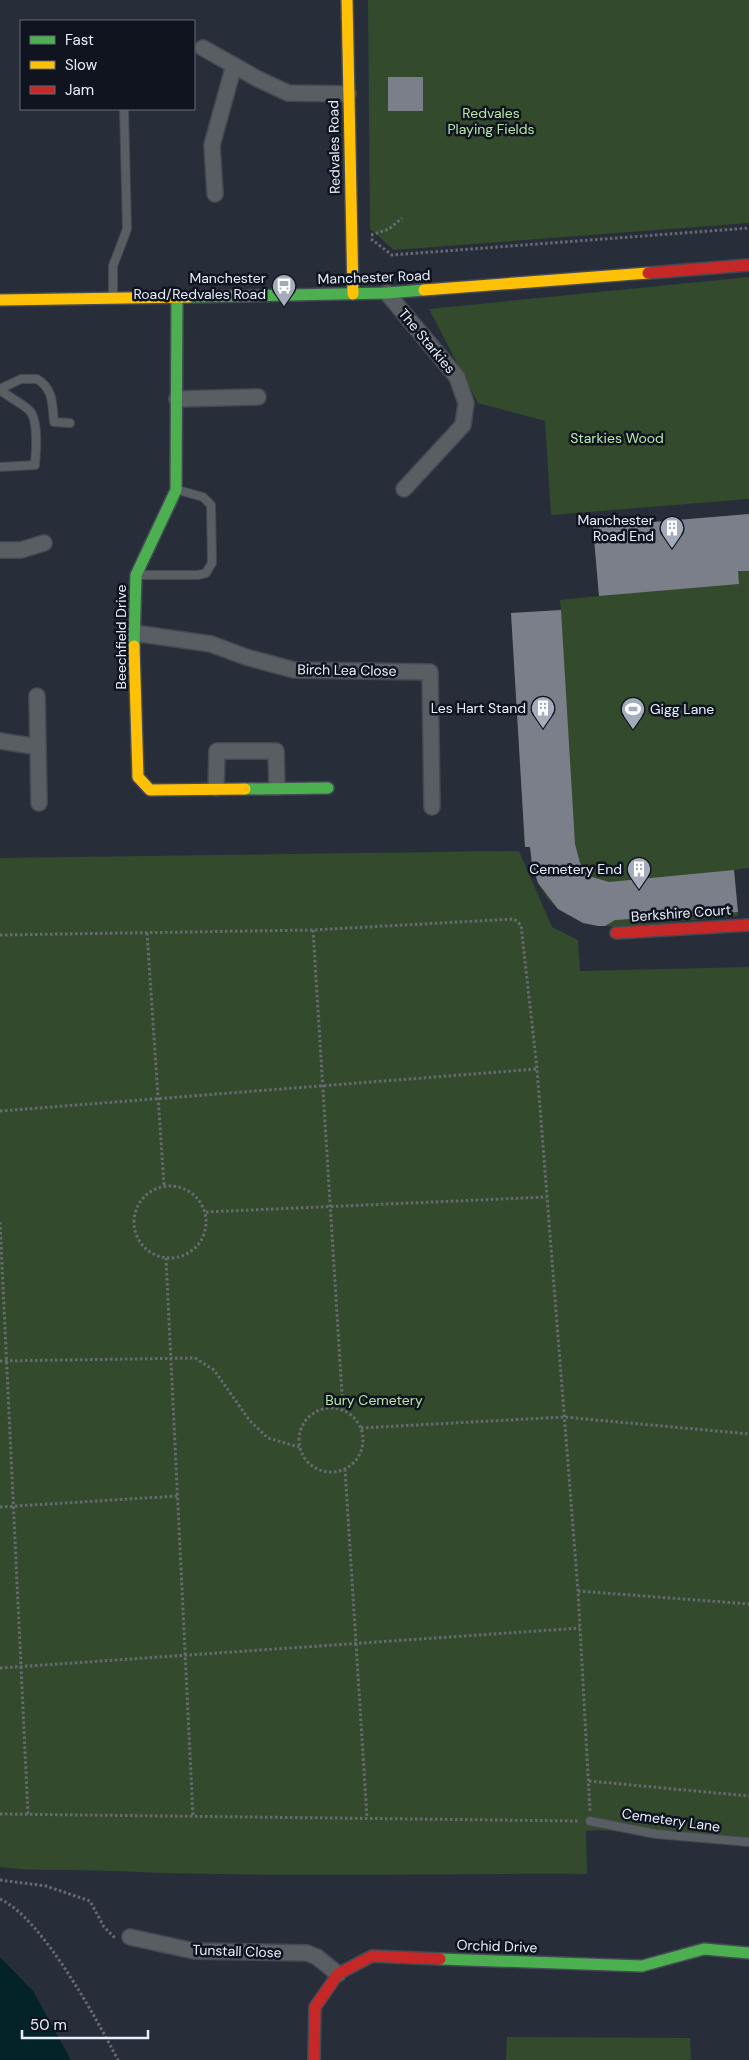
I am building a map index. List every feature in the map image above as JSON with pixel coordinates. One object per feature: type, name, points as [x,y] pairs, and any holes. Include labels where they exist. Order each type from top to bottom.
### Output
[{"type":"main road","name":"Redvales Road","points":[[347,0],[353,294]]},
{"type":"main road","name":"Manchester Road","points":[[0,300],[387,293],[749,265]]},
{"type":"main road","name":"Beechfield Drive","points":[[177,296],[176,490],[136,575],[134,633],[138,777],[150,790],[216,788]]},
{"type":"main road","points":[[216,788],[328,788]]},
{"type":"main road","name":"Berkshire Court","points":[[616,932],[749,925]]},
{"type":"main road","name":"Orchid Drive","points":[[314,2060],[315,2007],[338,1974],[372,1956],[642,1966],[704,1949],[749,1954]]},
{"type":"street","points":[[203,48],[288,93],[348,94]]},
{"type":"street","points":[[215,194],[212,146],[234,65]]},
{"type":"street","name":"The Starkies","points":[[387,293],[457,377],[466,403],[463,425],[404,488]]},
{"type":"street","points":[[177,399],[258,397]]},
{"type":"street","points":[[0,550],[21,550],[44,543]]},
{"type":"street","name":"Birch Lea Close","points":[[134,633],[211,644],[294,670],[430,672],[432,807]]},
{"type":"street","points":[[37,696],[39,803]]},
{"type":"street","points":[[0,741],[38,746]]},
{"type":"street","points":[[216,788],[217,750],[276,751],[277,787]]},
{"type":"street","name":"Tunstall Close","points":[[130,1938],[194,1951],[307,1953],[318,1957],[338,1974]]},
{"type":"lane","points":[[113,297],[113,266],[127,229],[124,110]]},
{"type":"lane","points":[[0,467],[35,465],[36,446],[33,418],[30,411],[0,390],[21,379],[37,379],[47,388],[52,399],[54,422],[70,423]]},
{"type":"lane","points":[[136,575],[198,575],[206,573],[212,563],[211,505],[203,497],[176,490]]},
{"type":"lane","name":"Cemetery Lane","points":[[590,1821],[656,1834],[749,1842]]},
{"type":"path","points":[[402,218],[389,229],[368,236],[392,256],[749,228]]},
{"type":"path","points":[[0,934],[313,930],[514,919],[521,925],[537,1070],[578,1591],[590,1821],[193,1818],[0,1814]]},
{"type":"path","points":[[313,930],[343,1410]]},
{"type":"path","points":[[147,933],[164,1185]]},
{"type":"path","points":[[0,1111],[537,1070]]},
{"type":"path","points":[[164,1185],[177,1186],[189,1190],[199,1199],[206,1212],[206,1230],[197,1246],[182,1257],[158,1257],[146,1250],[138,1240],[133,1221],[140,1200],[155,1188],[164,1185]]},
{"type":"path","points":[[206,1212],[547,1197]]},
{"type":"path","points":[[0,1222],[28,1815]]},
{"type":"path","points":[[166,1258],[193,1818]]},
{"type":"path","points":[[0,1361],[195,1358],[214,1370],[250,1421],[268,1438],[299,1448]]},
{"type":"path","points":[[323,1409],[343,1410],[352,1416],[361,1428],[363,1442],[361,1453],[345,1469],[335,1472],[321,1471],[310,1466],[299,1448],[300,1431],[303,1423],[311,1415],[323,1409]]},
{"type":"path","points":[[361,1428],[564,1417],[749,1434]]},
{"type":"path","points":[[345,1469],[368,1818]]},
{"type":"path","points":[[0,1508],[178,1496]]},
{"type":"path","points":[[578,1591],[749,1604]]},
{"type":"path","points":[[0,1668],[580,1628]]},
{"type":"path","points":[[589,1781],[749,1796]]},
{"type":"path","points":[[0,1880],[46,1886],[90,1900],[104,1927],[115,1938],[130,1938]]},
{"type":"path","points":[[0,1899],[11,1904],[49,1947],[90,2008],[118,2060]]},
{"type":"green space","name":"Redvales Playing Fields","points":[[368,0],[749,0],[749,223],[394,250],[370,229]]},
{"type":"green space","name":"Starkies Wood","points":[[749,277],[749,499],[551,515],[545,421],[478,403],[429,309]]},
{"type":"green space","name":"Gigg Lane","points":[[749,514],[749,868],[734,870],[738,916],[615,927],[583,923],[558,909],[547,898],[538,883],[530,847],[525,847],[511,613],[561,610],[560,600],[599,596],[593,527]]},
{"type":"green space","name":"Bury Cemetery","points":[[519,851],[552,927],[578,940],[580,971],[749,967],[749,1839],[586,1831],[587,1874],[232,1874],[43,1870],[0,1867],[0,858]]},
{"type":"green space","points":[[507,2037],[690,2038],[691,2060],[506,2060]]},
{"type":"shaded area","points":[[0,1957],[33,1991],[71,2060],[0,2060]]},
{"type":"building","points":[[388,77],[423,77],[423,111],[388,111]]},
{"type":"building","name":"Manchester Road End","points":[[749,514],[749,571],[738,571],[739,584],[599,596],[593,527]]},
{"type":"building","points":[[561,610],[575,844],[580,863],[592,877],[609,882],[734,870],[738,912],[615,920],[605,926],[598,926],[583,923],[558,909],[538,883],[532,865],[530,847],[525,847],[511,613]]},
{"type":"traffic: fast","points":[[189,297],[387,293],[424,290]]},
{"type":"traffic: fast","points":[[134,646],[136,575],[176,490],[177,295]]},
{"type":"traffic: fast","points":[[245,789],[328,788]]},
{"type":"traffic: fast","points":[[440,1959],[642,1966],[704,1949],[749,1953]]},
{"type":"traffic: slow","points":[[347,0],[353,294]]},
{"type":"traffic: slow","points":[[424,290],[648,273]]},
{"type":"traffic: slow","points":[[0,300],[189,297]]},
{"type":"traffic: slow","points":[[134,646],[138,777],[150,790],[245,789]]},
{"type":"traffic: jam","points":[[648,273],[749,265]]},
{"type":"traffic: jam","points":[[616,933],[749,925]]},
{"type":"traffic: jam","points":[[314,2060],[315,2007],[338,1974],[372,1956],[440,1959]]},
{"type":"place","name":"Manchester Road/Redvales Road","points":[[284,307]]},
{"type":"place","name":"Manchester Road End","points":[[672,549]]},
{"type":"place","name":"Les Hart Stand","points":[[543,729]]},
{"type":"place","name":"Gigg Lane","points":[[633,730]]},
{"type":"place","name":"Cemetery End","points":[[639,890]]}]
